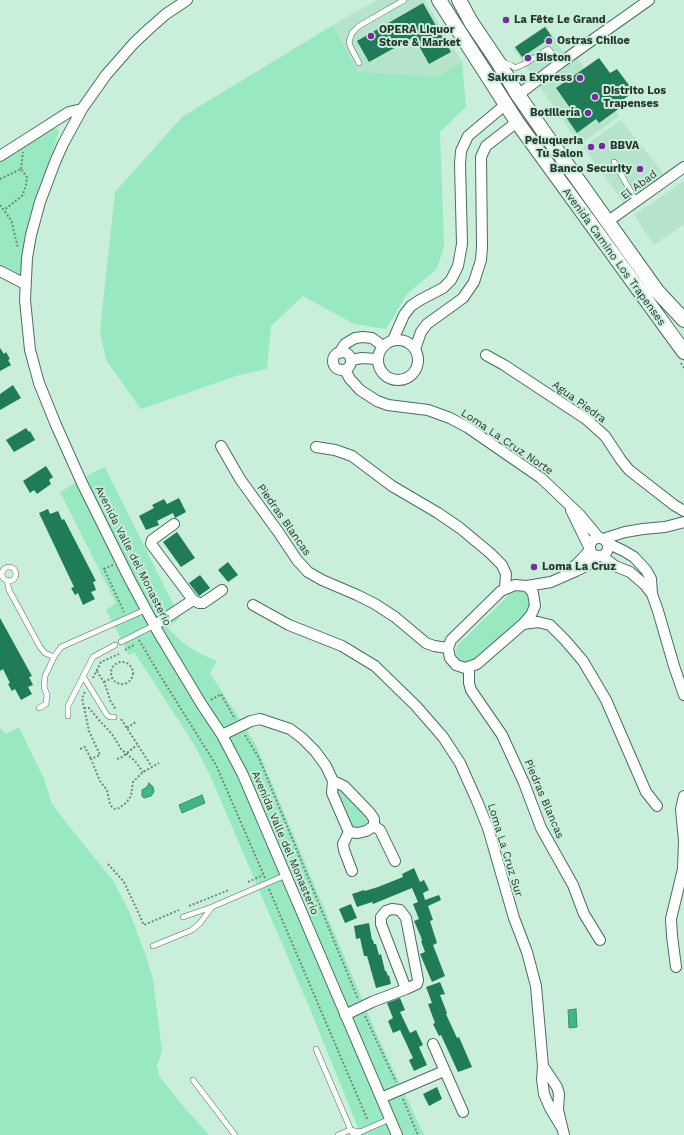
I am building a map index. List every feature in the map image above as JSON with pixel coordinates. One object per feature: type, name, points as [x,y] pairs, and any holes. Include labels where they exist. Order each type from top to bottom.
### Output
[{"type":"main road","name":"Avenida Camino Los Trapenses","points":[[439,0],[505,105],[684,352]]},
{"type":"main road","name":"Avenida Camino Los Trapenses","points":[[459,0],[471,22],[518,95],[607,222],[657,291],[684,320]]},
{"type":"street","name":"Avenida Valle del Monasterio","points":[[187,0],[166,14],[134,43],[106,75],[82,109],[63,144],[48,180],[34,224],[27,258],[24,300],[27,334],[31,356],[39,383],[82,483],[145,610],[222,736],[243,775],[396,1135]]},
{"type":"street","points":[[518,95],[560,63],[649,0]]},
{"type":"street","points":[[505,105],[468,136],[461,151],[462,244],[458,266],[452,280],[443,288],[411,306],[404,315],[393,340],[383,346],[379,352],[377,359],[379,368],[386,377],[396,380],[405,379],[411,376],[417,368],[418,361],[415,349],[421,332],[427,324],[463,298],[474,282],[481,260],[482,247],[481,157],[486,146],[517,122]]},
{"type":"street","points":[[0,156],[69,112],[82,109]]},
{"type":"street","name":"El Abad","points":[[607,222],[684,167]]},
{"type":"street","points":[[0,271],[25,284]]},
{"type":"street","points":[[339,352],[346,352],[351,360],[351,365],[345,370],[338,369],[334,364],[334,358],[345,344],[354,338],[364,336],[372,338],[383,346]]},
{"type":"street","points":[[393,340],[404,341],[415,349]]},
{"type":"street","name":"Agua Piedra","points":[[486,355],[504,365],[586,419],[605,436],[629,470],[684,511]]},
{"type":"street","points":[[351,360],[362,358],[377,359]]},
{"type":"street","name":"Loma La Cruz Norte","points":[[345,370],[350,379],[360,390],[377,401],[388,405],[428,410],[439,413],[463,425],[531,470],[549,485],[603,540],[624,551],[641,563],[651,579],[652,594],[684,695]]},
{"type":"street","name":"Piedras Blancas","points":[[221,446],[240,479],[301,566],[316,577],[357,595],[385,610],[426,643],[448,648]]},
{"type":"street","points":[[316,447],[335,450],[352,456],[392,486],[438,513],[460,528],[490,553],[533,593],[535,602],[544,620],[570,645],[591,673],[612,713],[646,792],[657,806]]},
{"type":"street","name":"Loma La Cruz Norte","points":[[569,505],[595,552],[615,566],[630,572],[645,585],[652,594]]},
{"type":"street","points":[[595,552],[591,542],[603,540],[625,532],[666,527],[684,522]]},
{"type":"street","points":[[174,524],[152,540],[151,544],[193,600],[198,603],[203,603],[222,590]]},
{"type":"street","points":[[551,582],[535,602],[531,615],[523,624],[477,664],[469,668],[461,668],[450,658],[448,648],[454,636],[505,588],[515,585],[525,586],[551,582],[563,576],[595,552],[607,552],[603,540]]},
{"type":"street","points":[[502,565],[506,574],[505,588]]},
{"type":"street","points":[[154,625],[193,600]]},
{"type":"street","name":"Loma La Cruz Sur","points":[[253,605],[289,625],[342,646],[375,666],[416,706],[443,737],[460,763],[488,828],[514,918],[527,952],[536,986],[544,1094],[563,1131]]},
{"type":"street","points":[[523,624],[538,622],[550,625]]},
{"type":"street","name":"Piedras Blancas","points":[[469,668],[471,690],[502,735],[524,783],[541,828],[570,879],[584,914],[600,940]]},
{"type":"street","points":[[222,736],[251,721],[260,719],[290,729],[302,738],[315,751],[326,766],[333,780],[332,793],[349,832]]},
{"type":"street","points":[[333,780],[344,786],[370,813],[374,819],[374,826]]},
{"type":"street","points":[[676,966],[671,919],[683,869],[684,841],[681,813],[684,796]]},
{"type":"street","points":[[349,832],[358,833],[374,826]]},
{"type":"street","points":[[374,826],[380,830],[395,861]]},
{"type":"street","points":[[349,832],[343,844],[352,871]]},
{"type":"street","points":[[346,1015],[361,1007],[406,989],[417,984],[418,980],[406,918],[400,910],[392,909],[386,911],[381,917],[381,924],[406,989]]},
{"type":"street","points":[[433,1044],[463,1112]]},
{"type":"street","name":"Loma La Cruz Sur","points":[[543,1066],[557,1087],[559,1094],[558,1110],[563,1131]]},
{"type":"street","points":[[381,1098],[444,1070]]},
{"type":"lane","points":[[359,63],[349,42],[352,33],[359,26],[404,0]]},
{"type":"lane","points":[[498,62],[515,68],[526,63],[548,48],[560,63]]},
{"type":"lane","points":[[614,162],[636,201]]},
{"type":"lane","points":[[7,580],[9,590],[40,647],[45,653],[54,657]]},
{"type":"lane","points":[[39,708],[46,704],[47,700],[44,682],[54,657],[61,647],[145,610]]},
{"type":"lane","points":[[121,642],[154,625]]},
{"type":"lane","points":[[68,716],[68,706],[93,657],[115,645]]},
{"type":"lane","points":[[83,676],[107,715],[110,717],[116,715]]},
{"type":"lane","points":[[183,917],[212,907],[286,874]]},
{"type":"lane","points":[[153,946],[192,930],[200,923],[212,907]]},
{"type":"lane","points":[[316,1049],[352,1132]]},
{"type":"lane","points":[[193,1080],[235,1135]]},
{"type":"lane","points":[[338,1135],[352,1132],[359,1133],[390,1119]]},
{"type":"path","points":[[4,210],[22,196],[24,191],[27,177],[21,169],[23,141]]},
{"type":"path","points":[[0,179],[21,169]]},
{"type":"path","points":[[0,205],[10,220],[18,248],[27,258]]},
{"type":"path","points":[[121,561],[104,569],[127,618]]},
{"type":"path","points":[[136,635],[216,765],[371,1127]]},
{"type":"path","points":[[91,759],[100,755],[89,731],[82,698],[101,662],[119,654]]},
{"type":"path","points":[[117,663],[128,663],[132,669],[132,677],[124,684],[117,683],[112,678],[112,668],[117,663]]},
{"type":"path","points":[[97,672],[104,682],[116,715]]},
{"type":"path","points":[[104,682],[112,678]]},
{"type":"path","points":[[202,705],[221,694],[258,758],[352,982],[373,1036],[377,1040],[418,1135]]},
{"type":"path","points":[[84,708],[89,708],[112,734],[118,745],[135,761],[143,772]]},
{"type":"path","points":[[120,718],[152,767]]},
{"type":"path","points":[[127,728],[136,722]]},
{"type":"path","points":[[117,759],[137,745]]},
{"type":"path","points":[[80,749],[85,747],[96,772],[107,790],[110,804],[115,809],[119,808],[129,800],[133,782],[143,772],[159,763]]},
{"type":"path","points":[[92,774],[96,772]]},
{"type":"path","points":[[108,864],[124,882],[144,926]]},
{"type":"path","points":[[245,884],[263,875]]},
{"type":"shaded area","points":[[377,0],[425,0],[462,62],[438,76],[358,72],[333,25]]},
{"type":"shaded area","points":[[333,25],[358,72],[438,76],[462,62],[466,107],[440,132],[444,246],[437,269],[407,294],[386,329],[354,324],[303,296],[271,326],[267,369],[239,375],[141,409],[106,360],[100,331],[115,192],[182,117]]},
{"type":"shaded area","points":[[546,25],[565,55],[573,52],[619,116],[580,145],[513,48]]},
{"type":"shaded area","points":[[621,120],[663,173],[623,202],[583,147]]},
{"type":"shaded area","points":[[53,128],[58,129],[59,132],[29,220],[21,275],[0,264],[0,161]]},
{"type":"shaded area","points":[[684,181],[684,224],[654,245],[634,215]]},
{"type":"shaded area","points":[[105,467],[180,618],[168,628],[183,643],[201,654],[217,661],[210,673],[255,743],[377,1035],[424,1135],[361,1135],[310,1009],[209,773],[192,741],[134,652],[129,655],[106,610],[116,603],[60,492]]},
{"type":"shaded area","points":[[518,590],[527,594],[531,600],[531,607],[527,616],[474,663],[468,664],[461,662],[456,654],[457,646],[511,593]]},
{"type":"shaded area","points":[[19,727],[44,779],[52,804],[114,882],[130,913],[153,979],[162,1051],[157,1065],[159,1076],[209,1135],[0,1135],[0,728],[6,734]]},
{"type":"shaded area","points":[[149,783],[153,787],[154,792],[151,796],[144,798],[142,796],[142,790],[147,787]]},
{"type":"shaded area","points":[[339,787],[370,818],[369,826],[353,829],[337,797],[336,788]]},
{"type":"shaded area","points":[[202,795],[205,803],[182,813],[179,805]]},
{"type":"shaded area","points":[[576,1009],[577,1027],[569,1028],[568,1010]]},
{"type":"building","points":[[423,3],[451,52],[429,64],[414,37],[369,62],[357,41]]},
{"type":"building","points":[[545,27],[552,37],[522,57],[515,47]]},
{"type":"building","name":"Distrito Los Trapenses","points":[[599,58],[610,73],[617,69],[634,92],[621,101],[624,105],[599,123],[596,119],[577,133],[566,117],[573,112],[556,88]]},
{"type":"building","points":[[0,348],[4,354],[6,352],[10,359],[8,360],[11,365],[0,371]]},
{"type":"building","points":[[13,385],[21,398],[0,410],[0,394]]},
{"type":"building","points":[[26,428],[29,432],[30,431],[35,440],[14,452],[6,440]]},
{"type":"building","points":[[46,466],[53,477],[49,480],[51,484],[37,494],[34,490],[30,493],[23,481]]},
{"type":"building","points":[[179,498],[186,512],[175,518],[173,513],[157,521],[159,525],[146,530],[139,516],[154,508],[152,505],[164,499],[167,504]]},
{"type":"building","points":[[48,509],[50,514],[58,511],[62,520],[64,519],[96,581],[93,582],[96,590],[91,592],[95,599],[83,605],[78,593],[75,595],[71,588],[74,587],[39,513]]},
{"type":"building","points":[[177,532],[195,558],[181,567],[163,542]]},
{"type":"building","points":[[228,562],[238,575],[228,582],[218,570]]},
{"type":"building","points":[[200,575],[210,588],[199,596],[189,583]]},
{"type":"building","points":[[0,618],[32,676],[29,677],[33,685],[28,687],[32,694],[21,700],[15,689],[12,691],[3,669],[0,671]]},
{"type":"building","points":[[414,868],[420,882],[424,880],[429,890],[423,893],[425,900],[439,895],[441,900],[428,906],[433,920],[430,921],[437,943],[433,945],[445,976],[432,982],[420,954],[425,952],[421,937],[414,921],[419,919],[413,904],[418,902],[412,888],[373,904],[372,902],[357,907],[352,894],[378,887],[403,877],[402,874]]},
{"type":"building","points":[[351,904],[357,918],[345,923],[339,909]]},
{"type":"building","points":[[369,923],[372,940],[374,944],[376,944],[379,955],[381,954],[385,971],[388,976],[389,975],[391,984],[376,988],[367,956],[364,956],[360,938],[356,939],[354,926]]},
{"type":"building","points":[[440,982],[445,994],[440,995],[447,1013],[446,1014],[457,1038],[459,1037],[472,1067],[458,1072],[441,1035],[439,1036],[433,1024],[435,1023],[428,1004],[432,1003],[426,987]]},
{"type":"building","points":[[400,998],[405,1010],[400,1012],[410,1033],[416,1030],[423,1045],[419,1047],[427,1065],[414,1071],[409,1060],[413,1058],[400,1030],[393,1033],[388,1021],[393,1018],[387,1003]]},
{"type":"building","points":[[437,1087],[442,1099],[429,1106],[423,1094]]},
{"type":"place","name":"La Fête Le Grand","points":[[506,20]]},
{"type":"place","name":"OPERA Liquor Store & Market","points":[[371,36]]},
{"type":"place","name":"Ostras Chiloe","points":[[549,41]]},
{"type":"place","name":"Biston","points":[[528,58]]},
{"type":"place","name":"Sakura Express","points":[[580,78]]},
{"type":"place","name":"Distrito Los Trapenses","points":[[595,97]]},
{"type":"place","name":"Botillería","points":[[588,113]]},
{"type":"place","name":"BBVA","points":[[602,146]]},
{"type":"place","name":"Peluqueria Tu Salon","points":[[591,147]]},
{"type":"place","name":"Banco Security","points":[[640,169]]},
{"type":"place","name":"Loma La Cruz","points":[[534,567]]}]
